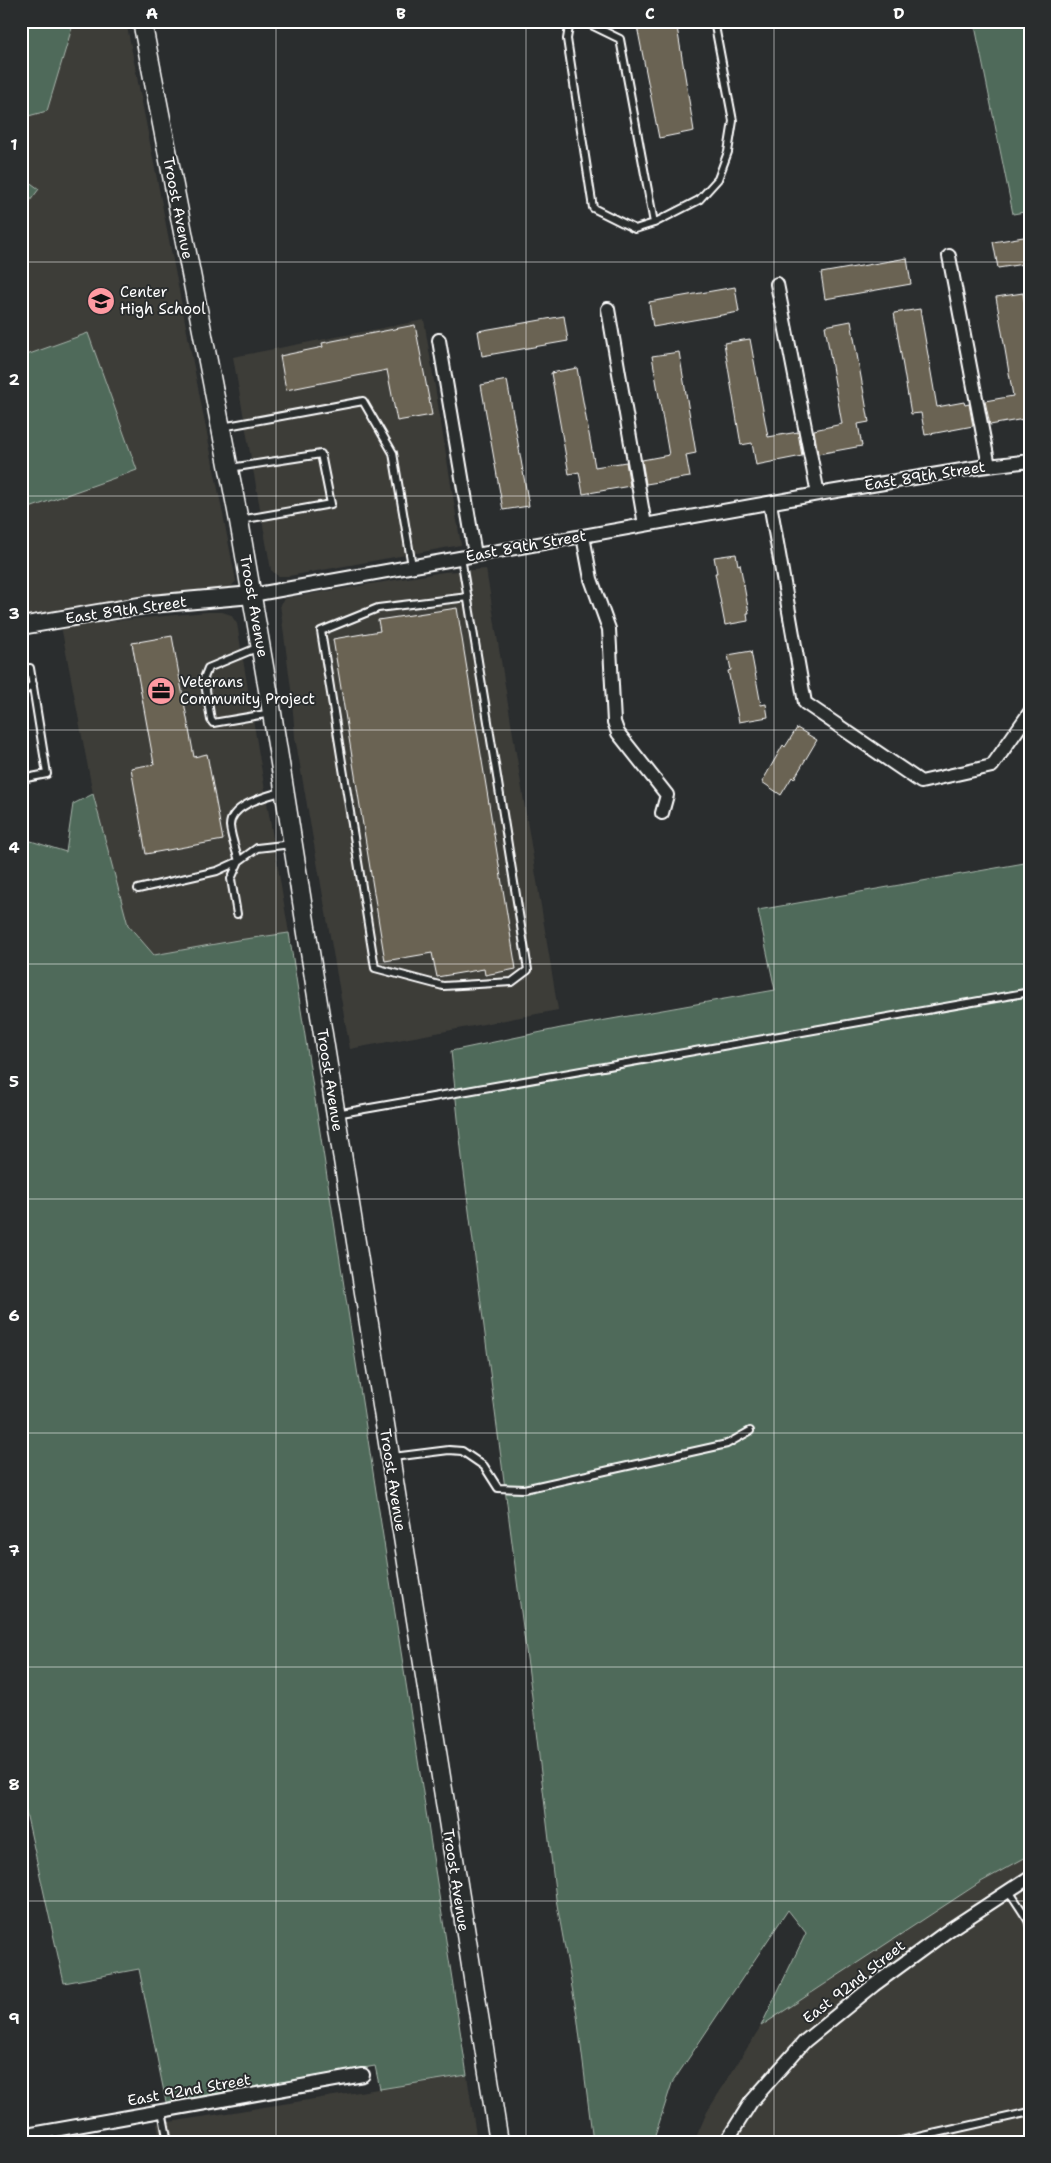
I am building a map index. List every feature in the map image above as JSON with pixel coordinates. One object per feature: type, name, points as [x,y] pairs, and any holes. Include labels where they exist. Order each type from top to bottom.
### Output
[{"type":"main road","name":"Troost Avenue","points":[[142,21],[252,594],[499,2142]]},
{"type":"street","points":[[949,256],[989,466]]},
{"type":"street","points":[[776,284],[818,494]]},
{"type":"street","points":[[608,308],[645,525]]},
{"type":"street","points":[[440,340],[475,555]]},
{"type":"street","name":"East 89th Street","points":[[21,626],[151,604],[252,594],[770,502],[1030,461]]},
{"type":"street","points":[[770,502],[805,702],[921,782],[992,766],[1030,712]]},
{"type":"street","points":[[583,536],[592,579],[610,629],[614,722],[618,733],[667,795],[662,813]]},
{"type":"street","name":"East 92nd Street","points":[[726,2142],[751,2102],[805,2041],[874,1985],[949,1930],[1030,1877]]},
{"type":"street","name":"East 92nd Street","points":[[21,2136],[363,2076]]},
{"type":"lane","points":[[570,21],[567,39],[593,208],[634,229],[654,223],[699,200],[718,179],[728,152],[733,121],[714,26],[720,21]]},
{"type":"lane","points":[[583,21],[620,39],[654,223]]},
{"type":"lane","points":[[221,428],[363,401],[393,453],[412,566]]},
{"type":"lane","points":[[228,468],[321,454],[331,504],[239,521]]},
{"type":"lane","points":[[461,557],[468,597],[528,970],[512,982],[443,986],[375,968],[321,631],[378,608],[468,597]]},
{"type":"lane","points":[[260,646],[208,668],[204,678],[206,692],[213,723],[272,714]]},
{"type":"lane","points":[[21,670],[30,668],[47,774],[21,779]]},
{"type":"lane","points":[[21,694],[33,684]]},
{"type":"lane","points":[[236,914],[230,879],[239,861],[230,826],[232,818],[250,802],[284,791]]},
{"type":"lane","points":[[138,889],[217,872],[239,861],[257,848],[293,844]]},
{"type":"lane","points":[[335,1114],[1030,992]]},
{"type":"lane","points":[[389,1457],[449,1450],[462,1451],[484,1466],[498,1488],[524,1489],[726,1444],[750,1431]]},
{"type":"lane","points":[[1009,1891],[1028,1920],[1030,1927]]},
{"type":"lane","points":[[162,2111],[168,2142]]},
{"type":"lane","points":[[897,2142],[1030,2112]]},
{"type":"shaded area","name":"Center High School","points":[[21,21],[126,21],[236,581],[229,589],[88,607],[21,620]]},
{"type":"shaded area","points":[[424,320],[461,545],[289,576],[278,576],[271,570],[233,357]]},
{"type":"shaded area","points":[[486,569],[558,1010],[350,1049],[295,737],[280,604],[286,598],[444,572]]},
{"type":"shaded area","points":[[222,612],[231,615],[237,624],[289,933],[154,955],[128,925],[93,794],[61,626]]},
{"type":"shaded area","points":[[1030,1855],[1030,2142],[694,2142],[707,2112],[761,2026],[979,1883]]},
{"type":"shaded area","points":[[467,2075],[477,2142],[160,2142],[157,2124]]},
{"type":"green space","points":[[21,21],[74,21],[47,111],[21,118]]},
{"type":"green space","points":[[974,21],[1030,21],[1030,211],[1013,214]]},
{"type":"green space","points":[[21,176],[39,189],[21,213]]},
{"type":"green space","points":[[88,333],[137,470],[21,511],[21,357]]},
{"type":"green space","points":[[93,794],[128,925],[154,955],[289,933],[467,2075],[380,2089],[375,2066],[166,2102],[139,1969],[64,1983],[21,1790],[21,844],[31,841],[66,852],[73,804]]},
{"type":"green space","points":[[1030,862],[1030,1855],[979,1883],[761,2026],[806,1933],[788,1910],[672,2083],[653,2142],[593,2142],[577,2015],[556,1899],[531,1689],[462,1157],[451,1051],[561,1028],[775,990],[758,910]]},
{"type":"building","points":[[636,21],[676,21],[694,131],[659,138]]},
{"type":"building","points":[[1030,236],[1030,263],[998,268],[993,242]]},
{"type":"building","points":[[907,258],[911,284],[825,299],[821,273]]},
{"type":"building","points":[[735,287],[739,312],[653,327],[649,302]]},
{"type":"building","points":[[1023,293],[1030,334],[1030,418],[990,425],[985,401],[1013,396],[996,297]]},
{"type":"building","points":[[920,309],[937,407],[964,402],[965,405],[969,404],[973,426],[925,435],[921,413],[911,414],[894,313]]},
{"type":"building","points":[[564,316],[568,341],[482,356],[478,331]]},
{"type":"building","points":[[851,321],[869,422],[858,424],[862,446],[818,454],[814,430],[842,424],[825,326]]},
{"type":"building","points":[[415,325],[432,415],[397,421],[387,370],[286,390],[280,356],[323,347],[322,343]]},
{"type":"building","points":[[750,339],[768,437],[798,432],[802,456],[756,465],[752,443],[741,445],[724,343]]},
{"type":"building","points":[[679,352],[696,453],[686,455],[690,477],[646,484],[642,460],[669,455],[652,356]]},
{"type":"building","points":[[577,368],[595,467],[626,462],[630,486],[583,494],[579,472],[569,474],[551,373]]},
{"type":"building","points":[[507,380],[529,506],[503,510],[481,385]]},
{"type":"building","points":[[736,554],[738,565],[740,564],[749,613],[747,613],[748,621],[725,625],[715,573],[717,573],[714,557]]},
{"type":"building","points":[[457,608],[516,969],[485,975],[484,969],[437,977],[432,953],[385,961],[333,639],[380,631],[378,620]]},
{"type":"building","points":[[172,636],[194,757],[207,754],[223,840],[146,854],[131,768],[154,764],[132,643]]},
{"type":"building","points":[[751,651],[761,705],[766,704],[768,717],[739,722],[728,671],[731,670],[728,655]]},
{"type":"building","points":[[797,728],[817,740],[794,779],[792,777],[781,795],[762,782],[783,745],[785,747]]},
{"type":"place","name":"Center High School","points":[[101,301]]},
{"type":"place","name":"Veterans Community Project","points":[[161,691]]}]
